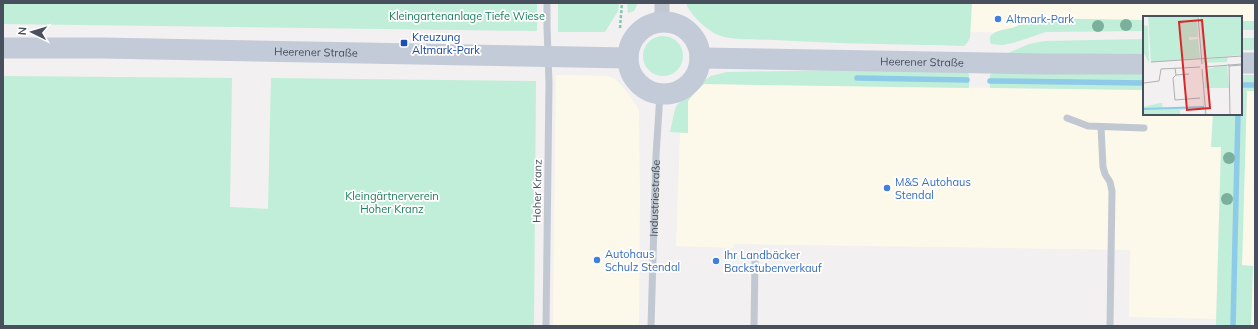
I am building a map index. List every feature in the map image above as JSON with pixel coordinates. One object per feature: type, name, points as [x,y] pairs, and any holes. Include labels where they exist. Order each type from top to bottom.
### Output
[{"type":"main road","points":[[662,13],[685,29],[693,38],[698,48],[700,58],[698,70],[692,80],[684,88],[674,93],[660,94],[642,87],[634,79],[628,58],[630,46],[635,36],[643,29],[653,24],[662,13]]},
{"type":"main road","name":"Heerener Straße","points":[[3,48],[110,48],[628,58]]},
{"type":"main road","name":"Heerener Straße","points":[[700,58],[1046,64],[1143,64]]},
{"type":"main road","points":[[1242,63],[1255,63]]},
{"type":"lane","name":"Hoher Kranz","points":[[546,326],[549,83],[546,27],[547,3]]},
{"type":"lane","name":"Industriestraße","points":[[651,326],[656,155],[660,94]]},
{"type":"lane","points":[[1067,118],[1088,126],[1144,128]]},
{"type":"lane","points":[[1101,127],[1103,167],[1110,182],[1112,191],[1110,326]]},
{"type":"lane","points":[[754,326],[755,260]]},
{"type":"path","points":[[620,28],[622,3]]},
{"type":"shaded area","name":"Altmark-Park","points":[[968,3],[1255,3],[1255,21],[1242,21],[1242,16],[1143,16],[1143,20],[1028,33],[967,32]]},
{"type":"shaded area","name":"Autohaus Schulz Stendal","points":[[556,75],[608,76],[615,79],[622,86],[639,110],[639,326],[553,326]]},
{"type":"shaded area","name":"M&S Autohaus Stendal","points":[[704,84],[1143,90],[1143,115],[1213,115],[1211,147],[1221,147],[1216,319],[1129,317],[1130,250],[734,244],[733,248],[676,246],[680,133],[688,133],[688,101]]},
{"type":"shaded area","points":[[1247,91],[1255,91],[1255,326],[1251,326],[1253,267],[1242,266]]},
{"type":"green space","name":"Kleingartenanlage Tiefe Wiese","points":[[3,3],[537,3],[537,31],[3,24]]},
{"type":"green space","points":[[558,3],[619,3],[618,11],[605,32],[558,32]]},
{"type":"green space","points":[[627,3],[638,3],[634,11],[628,13]]},
{"type":"green space","points":[[686,3],[972,3],[970,38],[964,46],[731,38],[718,35],[704,26],[691,12]]},
{"type":"green space","points":[[1029,18],[1143,20],[1143,31],[1046,32],[1013,43],[1003,45],[991,44],[990,39],[994,33],[1019,25]]},
{"type":"green space","points":[[1242,21],[1255,21],[1255,30],[1242,30]]},
{"type":"green space","points":[[667,36],[674,39],[680,45],[683,56],[682,64],[674,73],[667,76],[659,76],[652,73],[644,64],[643,52],[646,45],[655,37]]},
{"type":"green space","points":[[1242,38],[1255,38],[1255,50],[1242,50]]},
{"type":"green space","points":[[1143,39],[1143,53],[1004,55],[1029,44],[1045,41]]},
{"type":"green space","points":[[839,70],[966,71],[969,74],[969,88],[704,84],[688,101],[688,133],[670,132],[677,105],[711,76],[727,72]]},
{"type":"green space","points":[[993,72],[1143,74],[1143,90],[990,88],[990,75]]},
{"type":"green space","points":[[1242,75],[1255,75],[1255,91],[1247,91],[1242,265],[1253,266],[1251,326],[1216,326],[1221,147],[1211,147],[1213,115],[1242,115]]},
{"type":"green space","name":"Kleingärtnerverein Hoher Kranz","points":[[3,76],[232,78],[230,207],[268,209],[271,78],[536,81],[534,326],[3,326]]},
{"type":"waterway","points":[[857,78],[967,80]]},
{"type":"waterway","points":[[990,81],[1143,83]]},
{"type":"waterway","points":[[1242,85],[1255,85]]},
{"type":"waterway","points":[[1233,326],[1238,115]]},
{"type":"place","name":"Altmark-Park","points":[[998,19]]},
{"type":"place","name":"Kreuzung Altmark-Park","points":[[404,43]]},
{"type":"place","name":"M&S Autohaus Stendal","points":[[887,188]]},
{"type":"place","name":"Autohaus Schulz Stendal","points":[[597,260]]},
{"type":"place","name":"Ihr Landbäcker Backstubenverkauf","points":[[716,261]]}]
